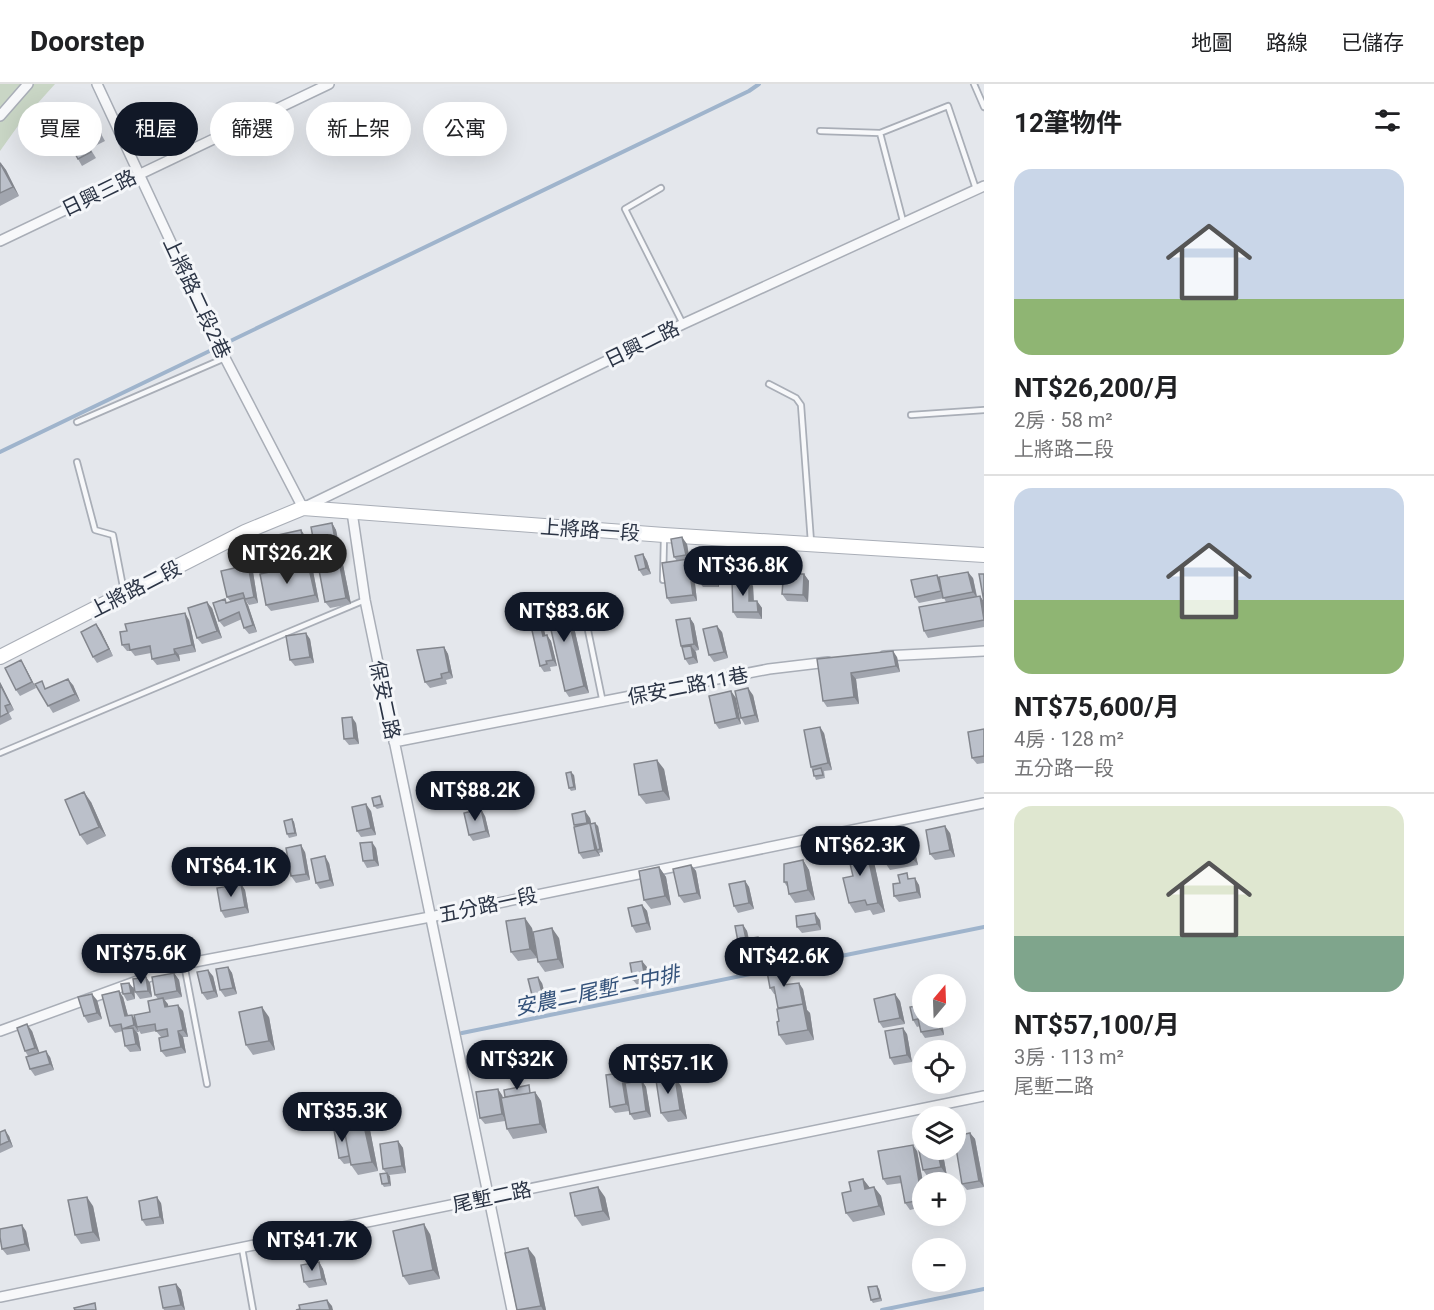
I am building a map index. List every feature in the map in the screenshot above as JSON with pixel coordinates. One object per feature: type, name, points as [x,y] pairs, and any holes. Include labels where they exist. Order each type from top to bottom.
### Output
[{"type":"main road","name":"上將路一段","points":[[303,508],[664,536],[984,555]]},
{"type":"main road","name":"上將路二段","points":[[0,657],[124,596],[245,532],[303,508]]},
{"type":"street","points":[[0,116],[28,84]]},
{"type":"street","name":"上將路二段2巷","points":[[97,84],[225,358],[303,508]]},
{"type":"street","name":"日興三路","points":[[0,241],[329,84]]},
{"type":"street","name":"日興二路","points":[[303,508],[683,324],[980,187]]},
{"type":"street","name":"保安二路","points":[[352,512],[365,600],[512,1310]]},
{"type":"street","points":[[874,656],[984,651]]},
{"type":"street","name":"保安二路11巷","points":[[394,742],[769,669],[840,660]]},
{"type":"street","name":"五分路一段","points":[[0,1031],[184,964],[430,917],[984,803]]},
{"type":"street","name":"尾塹二路","points":[[0,1297],[984,1096]]},
{"type":"lane","points":[[974,84],[984,107]]},
{"type":"lane","points":[[820,131],[880,133],[948,106],[980,187]]},
{"type":"lane","points":[[880,133],[903,221]]},
{"type":"lane","points":[[661,188],[626,209],[683,324]]},
{"type":"lane","points":[[77,422],[225,358]]},
{"type":"lane","points":[[769,384],[796,398],[801,405],[811,545]]},
{"type":"lane","points":[[911,415],[984,410]]},
{"type":"lane","points":[[77,462],[95,530],[113,535],[124,596]]},
{"type":"lane","points":[[663,580],[664,536]]},
{"type":"lane","points":[[0,753],[365,600]]},
{"type":"lane","points":[[583,606],[603,703]]},
{"type":"lane","points":[[184,964],[207,1084]]},
{"type":"lane","points":[[242,1248],[253,1310]]},
{"type":"green space","points":[[0,84],[55,84],[39,102],[18,102],[18,126],[0,151]]},
{"type":"building","points":[[0,163],[13,187],[0,193]]},
{"type":"building","points":[[332,523],[346,598],[325,602],[311,527]]},
{"type":"building","points":[[301,530],[307,557],[257,568],[251,541]]},
{"type":"building","points":[[682,537],[686,555],[674,557],[671,539]]},
{"type":"building","points":[[643,554],[646,568],[639,570],[635,556]]},
{"type":"building","points":[[688,559],[693,595],[667,598],[662,563]]},
{"type":"building","points":[[308,564],[315,595],[266,605],[260,574]]},
{"type":"building","points":[[697,564],[714,564],[715,580],[698,581]]},
{"type":"building","points":[[248,565],[254,597],[245,599],[243,593],[227,597],[221,571]]},
{"type":"building","points":[[968,572],[973,592],[943,598],[939,577]]},
{"type":"building","points":[[788,574],[804,574],[803,595],[782,594],[783,581],[788,581]]},
{"type":"building","points":[[979,574],[984,574],[984,602]]},
{"type":"building","points":[[937,575],[941,591],[915,597],[911,580]]},
{"type":"building","points":[[749,579],[749,601],[757,601],[758,612],[733,612],[732,580]]},
{"type":"building","points":[[563,595],[584,686],[565,691],[544,599]]},
{"type":"building","points":[[980,596],[984,620],[924,631],[919,607]]},
{"type":"building","points":[[244,598],[253,625],[244,628],[239,612],[219,621],[213,603],[225,599],[226,603]]},
{"type":"building","points":[[207,602],[217,631],[197,638],[188,608]]},
{"type":"building","points":[[185,613],[192,645],[174,649],[175,654],[152,659],[150,646],[130,650],[129,644],[122,645],[120,632],[127,631],[125,624]]},
{"type":"building","points":[[538,615],[543,636],[547,635],[553,660],[546,661],[547,664],[540,666],[529,617]]},
{"type":"building","points":[[690,618],[694,644],[681,646],[676,620]]},
{"type":"building","points":[[96,624],[109,649],[93,657],[81,632]]},
{"type":"building","points":[[717,626],[724,652],[709,655],[703,629]]},
{"type":"building","points":[[306,633],[310,657],[290,660],[286,636]]},
{"type":"building","points":[[691,646],[693,657],[685,659],[682,647]]},
{"type":"building","points":[[444,647],[449,672],[441,674],[442,678],[425,682],[417,650]]},
{"type":"building","points":[[893,651],[896,666],[851,673],[854,697],[823,701],[817,659]]},
{"type":"building","points":[[21,660],[32,682],[16,690],[5,668]]},
{"type":"building","points":[[68,679],[75,694],[48,706],[35,684],[42,681],[45,689]]},
{"type":"building","points":[[0,684],[10,704],[5,706],[8,713],[0,717]]},
{"type":"building","points":[[748,688],[755,715],[741,718],[735,691]]},
{"type":"building","points":[[731,691],[737,718],[715,723],[709,696]]},
{"type":"building","points":[[352,717],[354,738],[344,739],[342,718]]},
{"type":"building","points":[[820,727],[828,763],[811,767],[804,730]]},
{"type":"building","points":[[984,729],[984,756],[972,758],[968,732]]},
{"type":"building","points":[[657,760],[663,791],[639,795],[634,764]]},
{"type":"building","points":[[821,768],[823,775],[814,776],[813,770]]},
{"type":"building","points":[[571,772],[574,787],[569,788],[566,773]]},
{"type":"building","points":[[476,778],[479,797],[464,799],[461,782]]},
{"type":"building","points":[[84,792],[99,827],[80,835],[65,800]]},
{"type":"building","points":[[380,796],[382,804],[374,806],[372,798]]},
{"type":"building","points":[[366,804],[371,828],[357,831],[352,807]]},
{"type":"building","points":[[481,809],[486,831],[469,835],[464,813]]},
{"type":"building","points":[[585,811],[587,823],[574,825],[572,814]]},
{"type":"building","points":[[292,819],[295,833],[287,834],[284,821]]},
{"type":"building","points":[[590,823],[595,850],[579,853],[574,827]]},
{"type":"building","points":[[595,823],[600,849],[597,850],[590,824]]},
{"type":"building","points":[[945,826],[950,850],[930,854],[926,830]]},
{"type":"building","points":[[910,841],[913,859],[886,864],[884,842]]},
{"type":"building","points":[[372,842],[374,860],[363,861],[360,843]]},
{"type":"building","points":[[865,843],[878,903],[867,905],[865,900],[849,903],[843,878],[853,876],[846,847]]},
{"type":"building","points":[[301,845],[306,874],[291,876],[286,848]]},
{"type":"building","points":[[325,856],[330,880],[316,883],[311,859]]},
{"type":"building","points":[[803,860],[808,890],[789,894],[787,882],[784,882],[784,864]]},
{"type":"building","points":[[691,865],[697,893],[679,896],[673,869]]},
{"type":"building","points":[[659,867],[665,896],[644,900],[639,871]]},
{"type":"building","points":[[907,873],[908,879],[915,878],[917,892],[894,896],[893,884],[900,883],[898,875]]},
{"type":"building","points":[[745,881],[749,903],[734,906],[729,884]]},
{"type":"building","points":[[241,884],[245,907],[221,911],[217,888]]},
{"type":"building","points":[[642,905],[647,923],[632,926],[628,908]]},
{"type":"building","points":[[815,913],[817,924],[797,927],[796,916]]},
{"type":"building","points":[[525,918],[530,949],[511,952],[506,921]]},
{"type":"building","points":[[743,925],[746,939],[758,937],[760,948],[740,952],[735,926]]},
{"type":"building","points":[[552,928],[558,959],[538,962],[533,932]]},
{"type":"building","points":[[642,961],[645,978],[633,980],[630,963]]},
{"type":"building","points":[[779,963],[783,985],[799,983],[803,1004],[778,1008],[774,987],[770,988],[766,966]]},
{"type":"building","points":[[228,967],[233,988],[220,990],[216,969]]},
{"type":"building","points":[[208,970],[214,991],[202,993],[197,972]]},
{"type":"building","points":[[174,973],[177,991],[155,995],[152,977]]},
{"type":"building","points":[[146,977],[148,991],[135,992],[133,979]]},
{"type":"building","points":[[538,977],[543,996],[533,999],[528,979]]},
{"type":"building","points":[[129,983],[131,993],[123,994],[121,984]]},
{"type":"building","points":[[119,991],[125,1016],[132,1015],[134,1025],[122,1029],[121,1024],[110,1026],[102,995]]},
{"type":"building","points":[[92,994],[97,1013],[84,1016],[78,997]]},
{"type":"building","points":[[895,994],[900,1018],[879,1022],[874,999]]},
{"type":"building","points":[[163,998],[165,1007],[178,1005],[183,1030],[178,1031],[181,1047],[161,1051],[159,1038],[168,1036],[167,1029],[156,1031],[155,1024],[137,1027],[134,1015],[150,1012],[148,1001]]},
{"type":"building","points":[[803,1004],[808,1030],[779,1035],[777,1009]]},
{"type":"building","points":[[262,1007],[269,1041],[246,1045],[239,1012]]},
{"type":"building","points":[[27,1024],[35,1048],[25,1051],[17,1028]]},
{"type":"building","points":[[133,1028],[136,1044],[125,1046],[122,1029]]},
{"type":"building","points":[[903,1028],[907,1055],[890,1058],[885,1031]]},
{"type":"building","points":[[920,1028],[940,1028],[940,1029],[921,1032]]},
{"type":"building","points":[[46,1051],[50,1064],[30,1069],[26,1057]]},
{"type":"building","points":[[621,1073],[626,1104],[610,1107],[606,1075]]},
{"type":"building","points":[[675,1077],[680,1110],[661,1113],[656,1080]]},
{"type":"building","points":[[642,1081],[646,1111],[630,1114],[625,1083]]},
{"type":"building","points":[[529,1085],[530,1093],[505,1097],[504,1090]]},
{"type":"building","points":[[498,1089],[502,1114],[480,1118],[476,1092]]},
{"type":"building","points":[[535,1092],[540,1124],[507,1129],[501,1098]]},
{"type":"building","points":[[363,1121],[372,1162],[351,1165],[343,1124]]},
{"type":"building","points":[[344,1128],[349,1156],[339,1158],[334,1130]]},
{"type":"building","points":[[5,1130],[9,1141],[0,1145],[0,1132]]},
{"type":"building","points":[[970,1133],[979,1181],[966,1183],[966,1172],[960,1172],[958,1160],[966,1160],[966,1134]]},
{"type":"building","points":[[398,1141],[402,1166],[383,1169],[380,1144]]},
{"type":"building","points":[[912,1145],[912,1160],[915,1160],[917,1172],[912,1172],[912,1202],[905,1203],[900,1176],[883,1179],[878,1151]]},
{"type":"building","points":[[921,1160],[939,1160],[941,1167],[923,1170]]},
{"type":"building","points":[[387,1173],[389,1183],[382,1184],[380,1174]]},
{"type":"building","points":[[863,1179],[865,1189],[874,1187],[879,1206],[846,1213],[842,1193],[851,1191],[849,1182]]},
{"type":"building","points":[[598,1187],[603,1211],[575,1216],[570,1193]]},
{"type":"building","points":[[87,1197],[93,1232],[75,1235],[68,1200]]},
{"type":"building","points":[[157,1197],[160,1217],[142,1220],[139,1201]]},
{"type":"building","points":[[424,1224],[433,1270],[403,1276],[393,1231]]},
{"type":"building","points":[[22,1225],[25,1244],[2,1249],[0,1229]]},
{"type":"building","points":[[528,1248],[541,1306],[517,1310],[505,1253]]},
{"type":"building","points":[[319,1262],[322,1279],[304,1282],[301,1265]]},
{"type":"building","points":[[176,1284],[181,1305],[163,1308],[159,1287]]},
{"type":"building","points":[[877,1286],[880,1298],[871,1300],[868,1287]]},
{"type":"building","points":[[327,1300],[330,1310],[296,1310],[300,1309],[299,1305]]},
{"type":"building","points":[[95,1303],[96,1310],[75,1310],[74,1308]]},
{"type":"waterway","points":[[0,452],[749,91],[759,84]]},
{"type":"waterway","name":"安農二尾塹二中排","points":[[777,969],[984,927]]},
{"type":"waterway","name":"安農二尾塹二中排","points":[[462,1033],[770,970]]},
{"type":"waterway","points":[[882,1310],[984,1289]]}]
